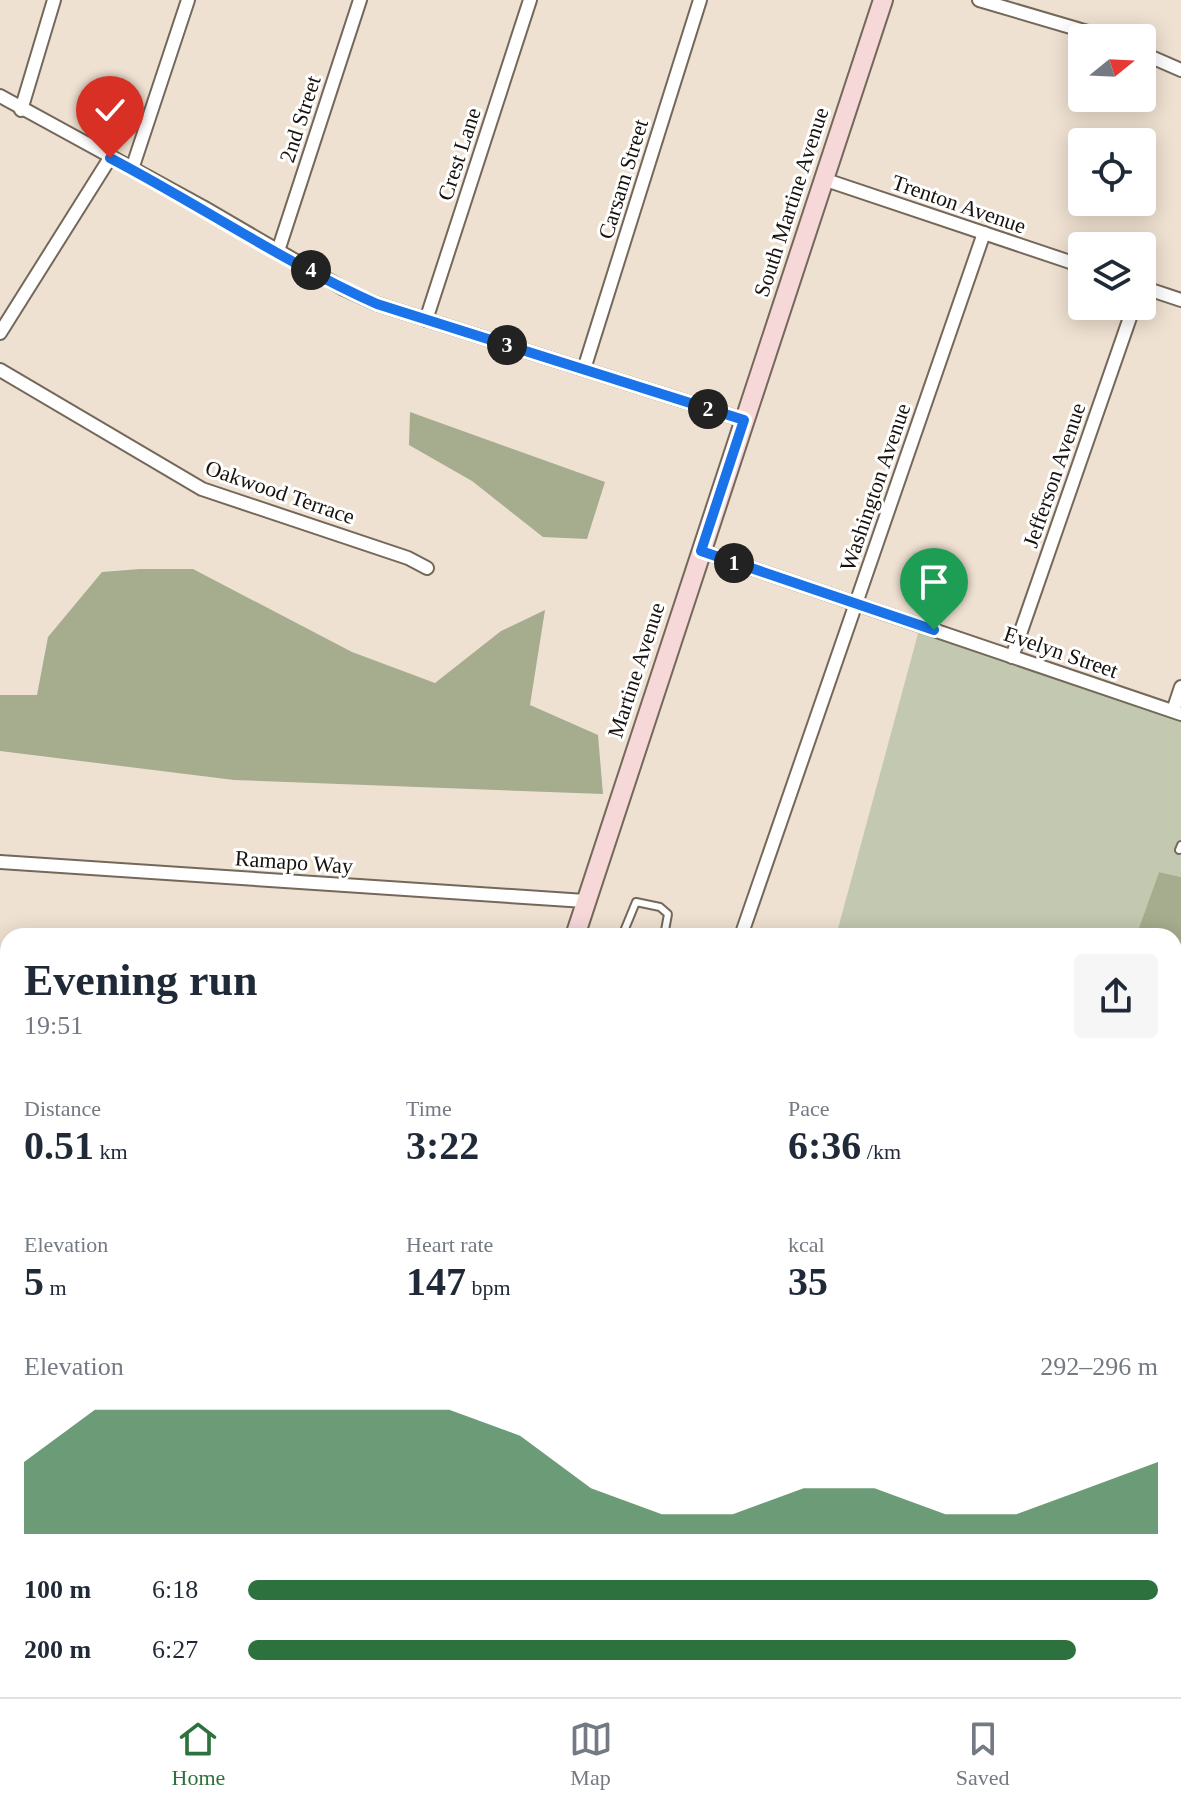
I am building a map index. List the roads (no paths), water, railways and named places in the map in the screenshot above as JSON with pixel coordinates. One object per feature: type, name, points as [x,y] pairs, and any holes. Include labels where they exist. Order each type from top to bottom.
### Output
[{"type":"main road","name":"South Martine Avenue","points":[[744,420],[883,0]]},
{"type":"main road","name":"Martine Avenue","points":[[577,928],[744,420]]},
{"type":"street","points":[[21,110],[54,0]]},
{"type":"street","points":[[132,169],[188,0]]},
{"type":"street","name":"2nd Street","points":[[278,251],[360,0]]},
{"type":"street","name":"Crest Lane","points":[[426,320],[530,0]]},
{"type":"street","name":"Carsam Street","points":[[584,369],[700,0]]},
{"type":"street","points":[[979,0],[1068,26]]},
{"type":"street","points":[[1156,59],[1181,70]]},
{"type":"street","points":[[0,96],[344,289],[426,320],[744,420]]},
{"type":"street","points":[[0,333],[110,158]]},
{"type":"street","name":"Trenton Avenue","points":[[823,179],[1068,261]]},
{"type":"street","name":"Washington Avenue","points":[[744,928],[984,233]]},
{"type":"street","points":[[1156,292],[1181,300]]},
{"type":"street","name":"Jefferson Avenue","points":[[1012,657],[1129,320]]},
{"type":"street","name":"Oakwood Terrace","points":[[0,370],[202,489],[408,558],[427,568]]},
{"type":"street","name":"Evelyn Street","points":[[701,551],[1177,712]]},
{"type":"street","points":[[1177,712],[1181,687]]},
{"type":"street","name":"Ramapo Way","points":[[0,862],[585,901]]},
{"type":"lane","points":[[625,928],[631,908],[636,902],[645,902],[668,914],[665,928]]}]
